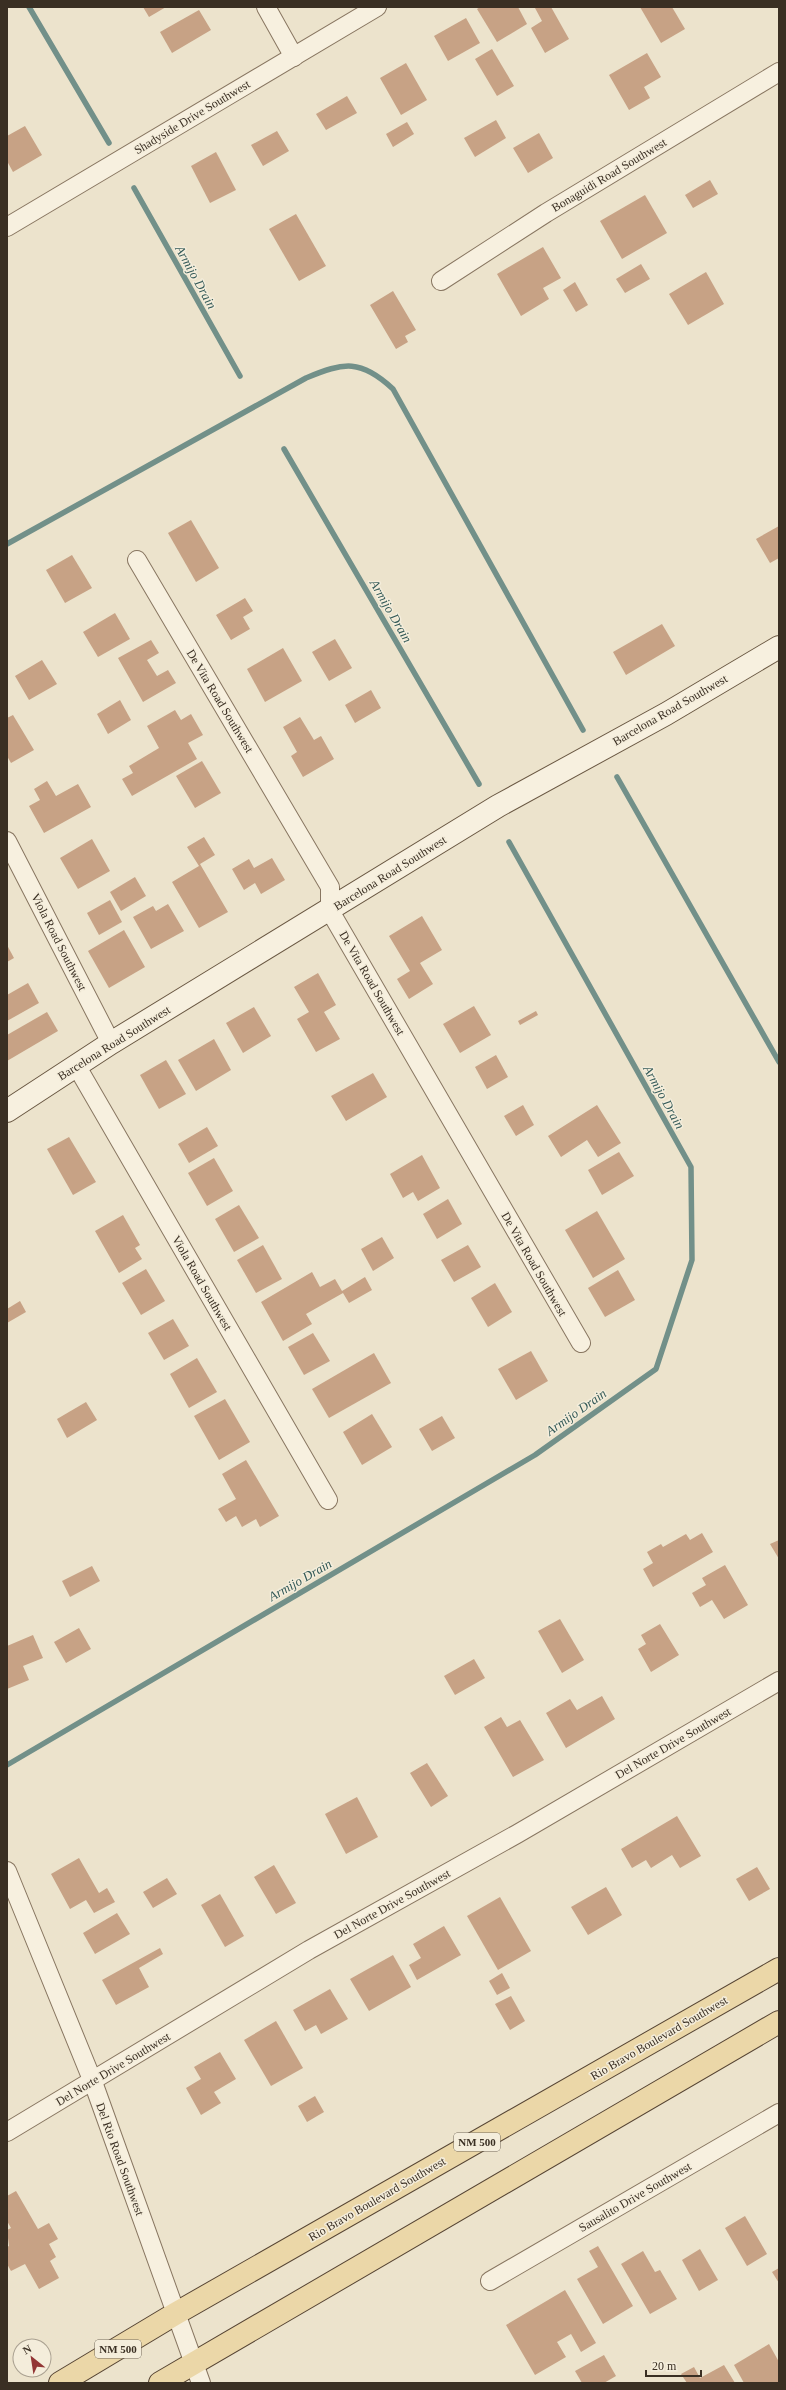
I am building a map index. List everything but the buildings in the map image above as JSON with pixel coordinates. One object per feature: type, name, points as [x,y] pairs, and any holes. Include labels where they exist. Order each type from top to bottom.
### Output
[{"type":"main road","name":"Rio Bravo Boulevard Southwest","points":[[60,2383],[175,2314],[779,1969]]},
{"type":"main road","points":[[160,2383],[197,2373],[779,2022]]},
{"type":"street","points":[[266,7],[294,58]]},
{"type":"street","name":"Shadyside Drive Southwest","points":[[7,227],[294,58],[377,7]]},
{"type":"street","name":"Bonaguidi Road Southwest","points":[[441,281],[546,213],[779,72]]},
{"type":"street","name":"De Vita Road Southwest","points":[[137,560],[330,887],[330,911],[581,1343]]},
{"type":"street","name":"Barcelona Road Southwest","points":[[7,1111],[112,1043],[330,911],[498,806],[666,714],[779,647]]},
{"type":"street","name":"Viola Road Southwest","points":[[7,841],[112,1043]]},
{"type":"street","name":"Viola Road Southwest","points":[[76,1066],[328,1500]]},
{"type":"street","name":"Del Norte Drive Southwest","points":[[7,2132],[93,2082],[309,1950],[517,1834],[779,1681]]},
{"type":"street","name":"Del Rio Road Southwest","points":[[7,1871],[93,2082],[197,2373]]},
{"type":"street","name":"Sausalito Drive Southwest","points":[[490,2281],[779,2112]]},
{"type":"waterway","name":"Armijo Drain","points":[[29,7],[109,143]]},
{"type":"waterway","name":"Armijo Drain","points":[[134,188],[240,376]]},
{"type":"waterway","points":[[7,544],[306,378],[331,369],[352,366],[361,368],[382,379],[393,389],[583,730]]},
{"type":"waterway","name":"Armijo Drain","points":[[284,449],[479,784]]},
{"type":"waterway","points":[[617,777],[779,1062]]},
{"type":"waterway","name":"Armijo Drain","points":[[7,1765],[535,1455],[656,1369],[692,1260],[691,1167],[509,842]]}]
